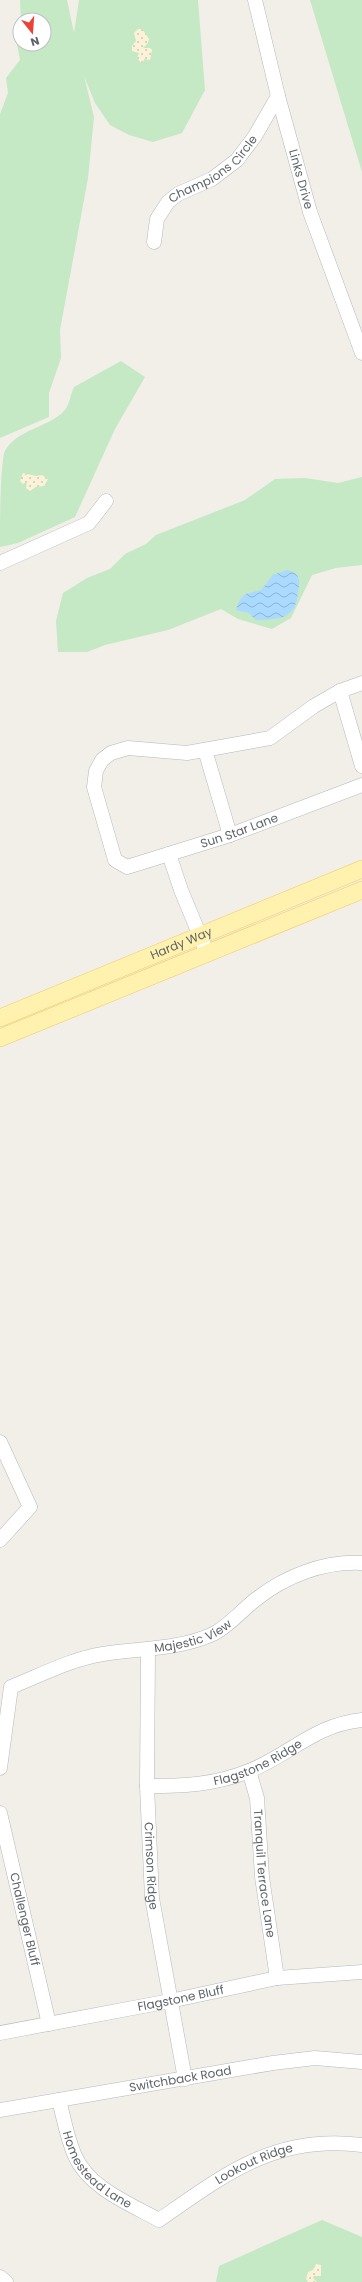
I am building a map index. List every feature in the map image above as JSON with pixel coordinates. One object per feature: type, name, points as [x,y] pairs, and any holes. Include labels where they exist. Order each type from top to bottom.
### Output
[{"type":"main road","name":"Hardy Way","points":[[0,1018],[362,869]]},
{"type":"main road","name":"Hardy Way","points":[[0,1038],[362,890]]},
{"type":"street","name":"Links Drive","points":[[255,0],[278,96],[310,212],[362,353]]},
{"type":"street","name":"Champions Circle","points":[[154,242],[157,220],[168,202],[178,194],[212,179],[237,160],[255,136],[278,96]]},
{"type":"street","points":[[0,563],[89,523],[106,502]]},
{"type":"street","points":[[230,835],[205,750],[270,738],[314,706],[340,691],[362,683]]},
{"type":"street","points":[[340,691],[362,766]]},
{"type":"street","name":"Sun Star Lane","points":[[205,750],[187,753],[128,748],[111,753],[102,760],[96,771],[94,787],[115,860],[127,867],[230,835],[362,785]]},
{"type":"street","points":[[169,854],[181,890],[207,953]]},
{"type":"street","points":[[0,1442],[30,1507],[0,1540]]},
{"type":"street","name":"Majestic View","points":[[0,1768],[11,1687],[73,1662],[101,1654],[148,1650],[190,1643],[214,1633],[256,1599],[278,1584],[299,1574],[322,1567],[362,1563]]},
{"type":"street","name":"Crimson Ridge","points":[[148,1650],[147,1786],[152,1898],[185,2079]]},
{"type":"street","name":"Flagstone Ridge","points":[[147,1786],[198,1785],[249,1771],[314,1734],[344,1722],[362,1720]]},
{"type":"street","name":"Tranquil Terrace Lane","points":[[249,1771],[257,1798],[262,1877],[277,1978]]},
{"type":"street","name":"Challenger Bluff","points":[[0,1813],[49,2024]]},
{"type":"street","name":"Flagstone Bluff","points":[[0,2033],[170,2001],[277,1978],[362,1972]]},
{"type":"street","name":"Switchback Road","points":[[0,2110],[273,2063],[315,2058],[362,2062]]},
{"type":"street","name":"Homestead Lane","points":[[60,2100],[68,2140],[75,2158],[88,2175],[108,2191],[158,2220]]},
{"type":"street","name":"Lookout Ridge","points":[[158,2220],[238,2168],[275,2152],[314,2142],[338,2142],[362,2145]]},
{"type":"street","points":[[0,2277],[6,2282]]},
{"type":"green space","points":[[20,0],[67,0],[74,33],[79,0],[198,0],[205,90],[182,133],[153,142],[129,135],[110,125],[95,103],[84,76],[94,117],[88,178],[60,330],[61,358],[49,393],[49,417],[0,438],[0,114],[8,93],[6,78],[20,60],[18,52],[52,52],[52,12],[21,12]]},
{"type":"green space","points":[[310,0],[362,0],[362,172]]},
{"type":"green space","points":[[121,361],[145,377],[115,429],[75,517],[18,543],[0,547],[0,499],[2,473],[4,453],[9,445],[17,438],[61,414],[67,407],[74,387]]},
{"type":"green space","points":[[362,477],[362,565],[336,568],[312,575],[291,618],[272,629],[238,619],[221,609],[168,630],[105,645],[87,652],[58,652],[56,621],[63,593],[87,578],[110,569],[125,554],[146,544],[156,535],[245,500],[275,479],[305,478],[338,483]]},
{"type":"green space","points":[[322,2220],[362,2237],[362,2282],[216,2282],[219,2266]]},
{"type":"sand","points":[[138,29],[142,29],[149,39],[148,43],[143,48],[150,48],[152,50],[150,60],[144,59],[143,63],[141,63],[137,58],[139,53],[132,51],[132,46],[136,41],[134,33]]},
{"type":"sand","points":[[23,473],[36,476],[42,475],[48,479],[44,486],[36,487],[30,491],[26,488],[27,482],[23,484],[20,481]]},
{"type":"sand","points":[[316,2264],[321,2265],[321,2276],[314,2276],[313,2278],[317,2282],[308,2282],[306,2279],[308,2272],[313,2270]]},
{"type":"water","points":[[287,570],[295,573],[299,581],[297,601],[291,612],[277,619],[256,620],[249,613],[236,610],[239,601],[245,594],[261,590],[273,575]]}]
